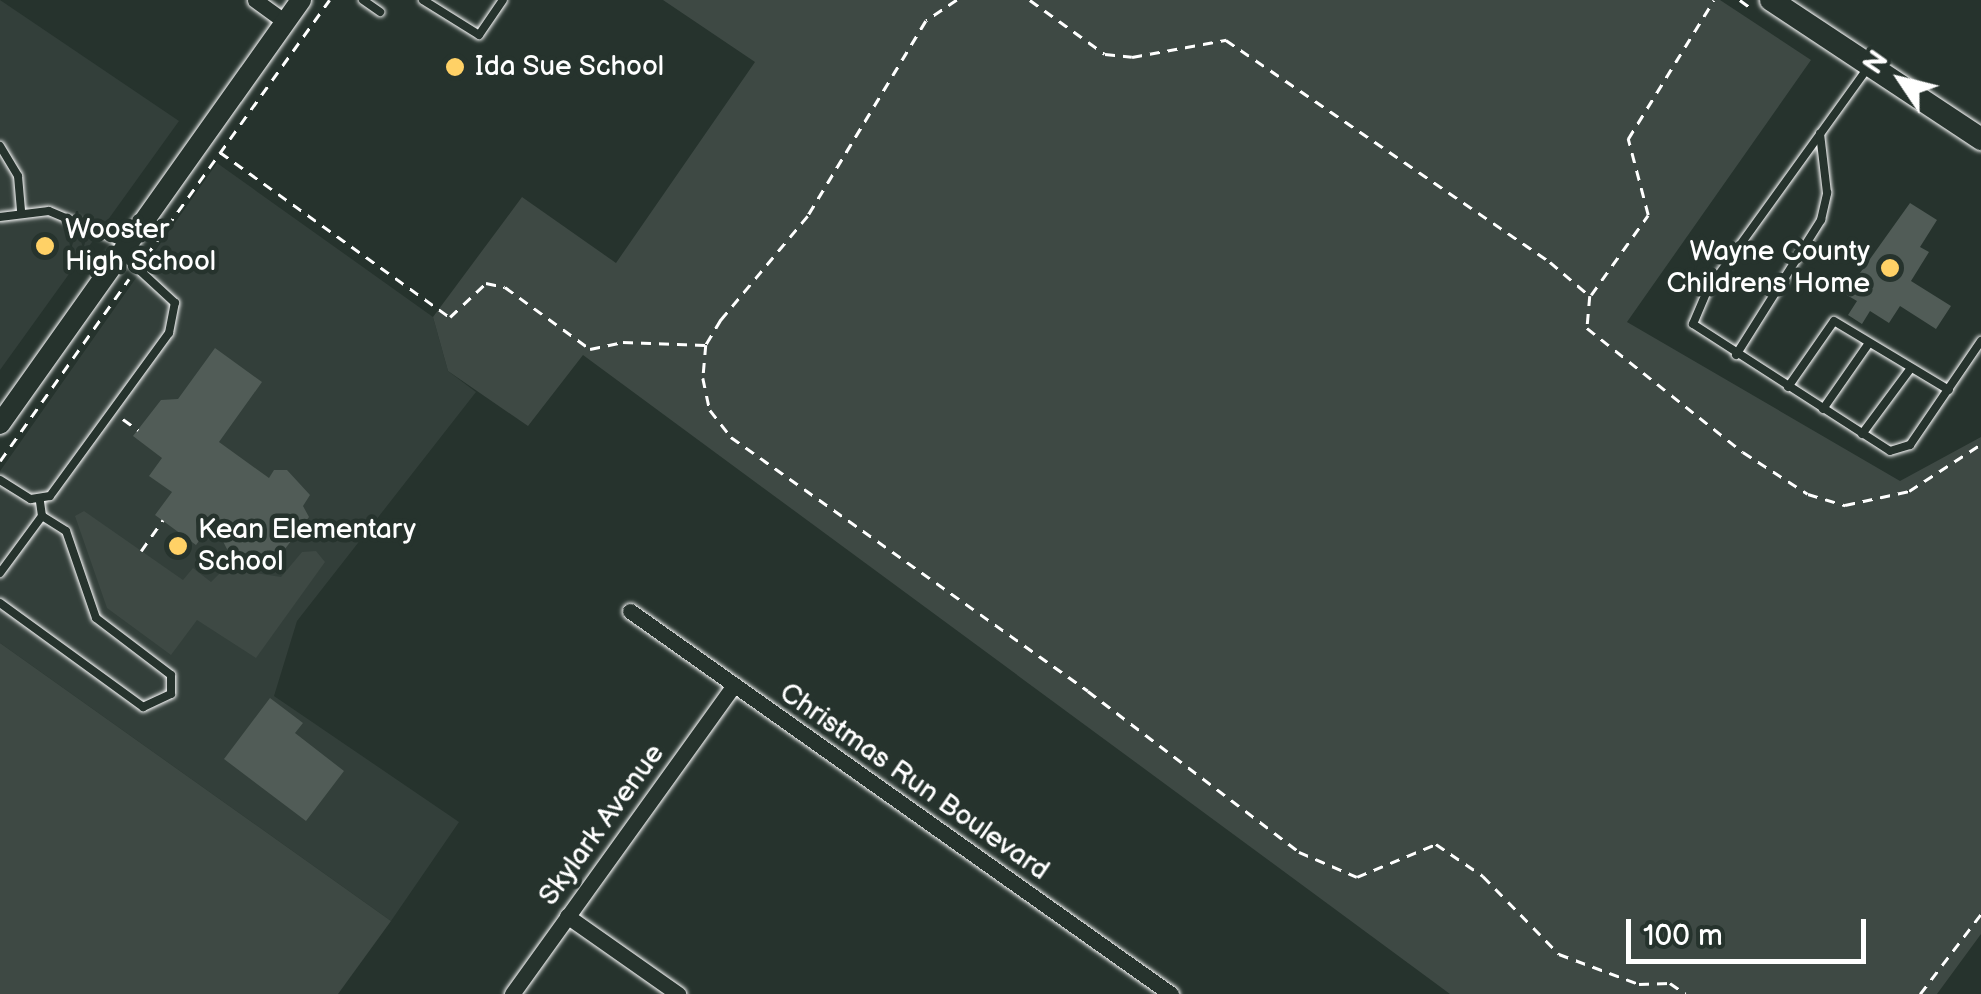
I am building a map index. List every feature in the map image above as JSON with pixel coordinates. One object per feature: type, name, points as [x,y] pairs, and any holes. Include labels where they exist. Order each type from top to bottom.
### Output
[{"type":"main road","points":[[1771,0],[1981,139]]},
{"type":"street","points":[[255,0],[285,22]]},
{"type":"street","points":[[0,424],[130,255],[301,0]]},
{"type":"street","name":"Christmas Run Boulevard","points":[[630,611],[1171,994]]},
{"type":"street","name":"Skylark Avenue","points":[[512,994],[734,685]]},
{"type":"street","points":[[567,916],[678,994]]},
{"type":"lane","points":[[363,0],[380,12]]},
{"type":"lane","points":[[424,0],[479,35],[503,0]]},
{"type":"lane","points":[[1870,65],[1707,291],[1693,324],[1890,450],[1910,444],[1981,341]]},
{"type":"lane","points":[[1736,355],[1820,220],[1826,193],[1820,133]]},
{"type":"lane","points":[[0,146],[18,176],[21,211]]},
{"type":"lane","points":[[0,217],[21,211],[74,217],[130,255],[175,303],[169,332],[58,488],[40,500]]},
{"type":"lane","points":[[1788,387],[1834,321],[1948,390]]},
{"type":"lane","points":[[1822,409],[1869,342]]},
{"type":"lane","points":[[1862,434],[1910,368]]},
{"type":"lane","points":[[0,480],[40,500]]},
{"type":"lane","points":[[0,574],[42,516],[40,500]]},
{"type":"lane","points":[[0,604],[143,707],[171,694],[171,675],[96,618],[66,531],[42,516]]},
{"type":"path","points":[[0,462],[130,255],[220,152],[330,0]]},
{"type":"path","points":[[957,0],[926,20],[808,216],[706,345],[702,378],[710,410],[731,437],[1088,691],[1299,852],[1358,877],[1436,844],[1483,876],[1559,954],[1639,984],[1670,983],[1686,994]]},
{"type":"path","points":[[1030,0],[1106,54],[1132,57],[1226,40],[1550,262],[1590,296]]},
{"type":"path","points":[[1714,0],[1628,138],[1648,215],[1590,296],[1587,328],[1743,452],[1808,494],[1845,505],[1909,491],[1981,444]]},
{"type":"path","points":[[220,152],[450,318],[486,283],[505,287],[590,349],[623,342],[706,345]]},
{"type":"path","points":[[123,419],[138,430]]},
{"type":"path","points":[[141,551],[163,520]]},
{"type":"path","points":[[1920,994],[1981,914]]},
{"type":"shaded area","name":"Wooster High School","points":[[0,0],[179,121],[0,370]]},
{"type":"shaded area","points":[[663,0],[1720,0],[1811,60],[1627,322],[1900,481],[1981,437],[1981,934],[1937,994],[1450,994],[583,355],[528,426],[448,371],[433,317],[522,197],[616,263],[755,62]]},
{"type":"shaded area","name":"Kean Elementary School","points":[[217,163],[433,317],[448,371],[476,392],[297,621],[274,696],[459,822],[391,921],[0,643],[0,471]]},
{"type":"shaded area","points":[[84,511],[183,580],[193,568],[211,582],[225,568],[281,577],[302,552],[316,551],[325,562],[256,658],[197,620],[171,655],[107,608],[75,516]]},
{"type":"shaded area","points":[[0,643],[391,921],[338,994],[0,994]]},
{"type":"building","name":"Wayne County Childrens Home","points":[[1910,203],[1937,220],[1920,247],[1929,252],[1911,281],[1951,306],[1936,329],[1900,306],[1889,323],[1870,311],[1862,324],[1848,315],[1857,301],[1845,294]]},
{"type":"building","name":"Kean Elementary School","points":[[215,348],[262,382],[219,442],[269,478],[274,470],[287,470],[310,495],[303,506],[309,517],[279,557],[267,557],[260,566],[229,553],[213,522],[196,545],[155,515],[172,492],[149,476],[162,458],[133,436],[161,400],[178,399]]},
{"type":"building","points":[[270,698],[303,723],[295,733],[344,771],[306,821],[224,759]]},
{"type":"place","name":"Ida Sue School","points":[[455,67]]},
{"type":"place","name":"Wooster High School","points":[[45,246]]},
{"type":"place","name":"Wayne County Childrens Home","points":[[1890,268]]},
{"type":"place","name":"Kean Elementary School","points":[[178,546]]}]
